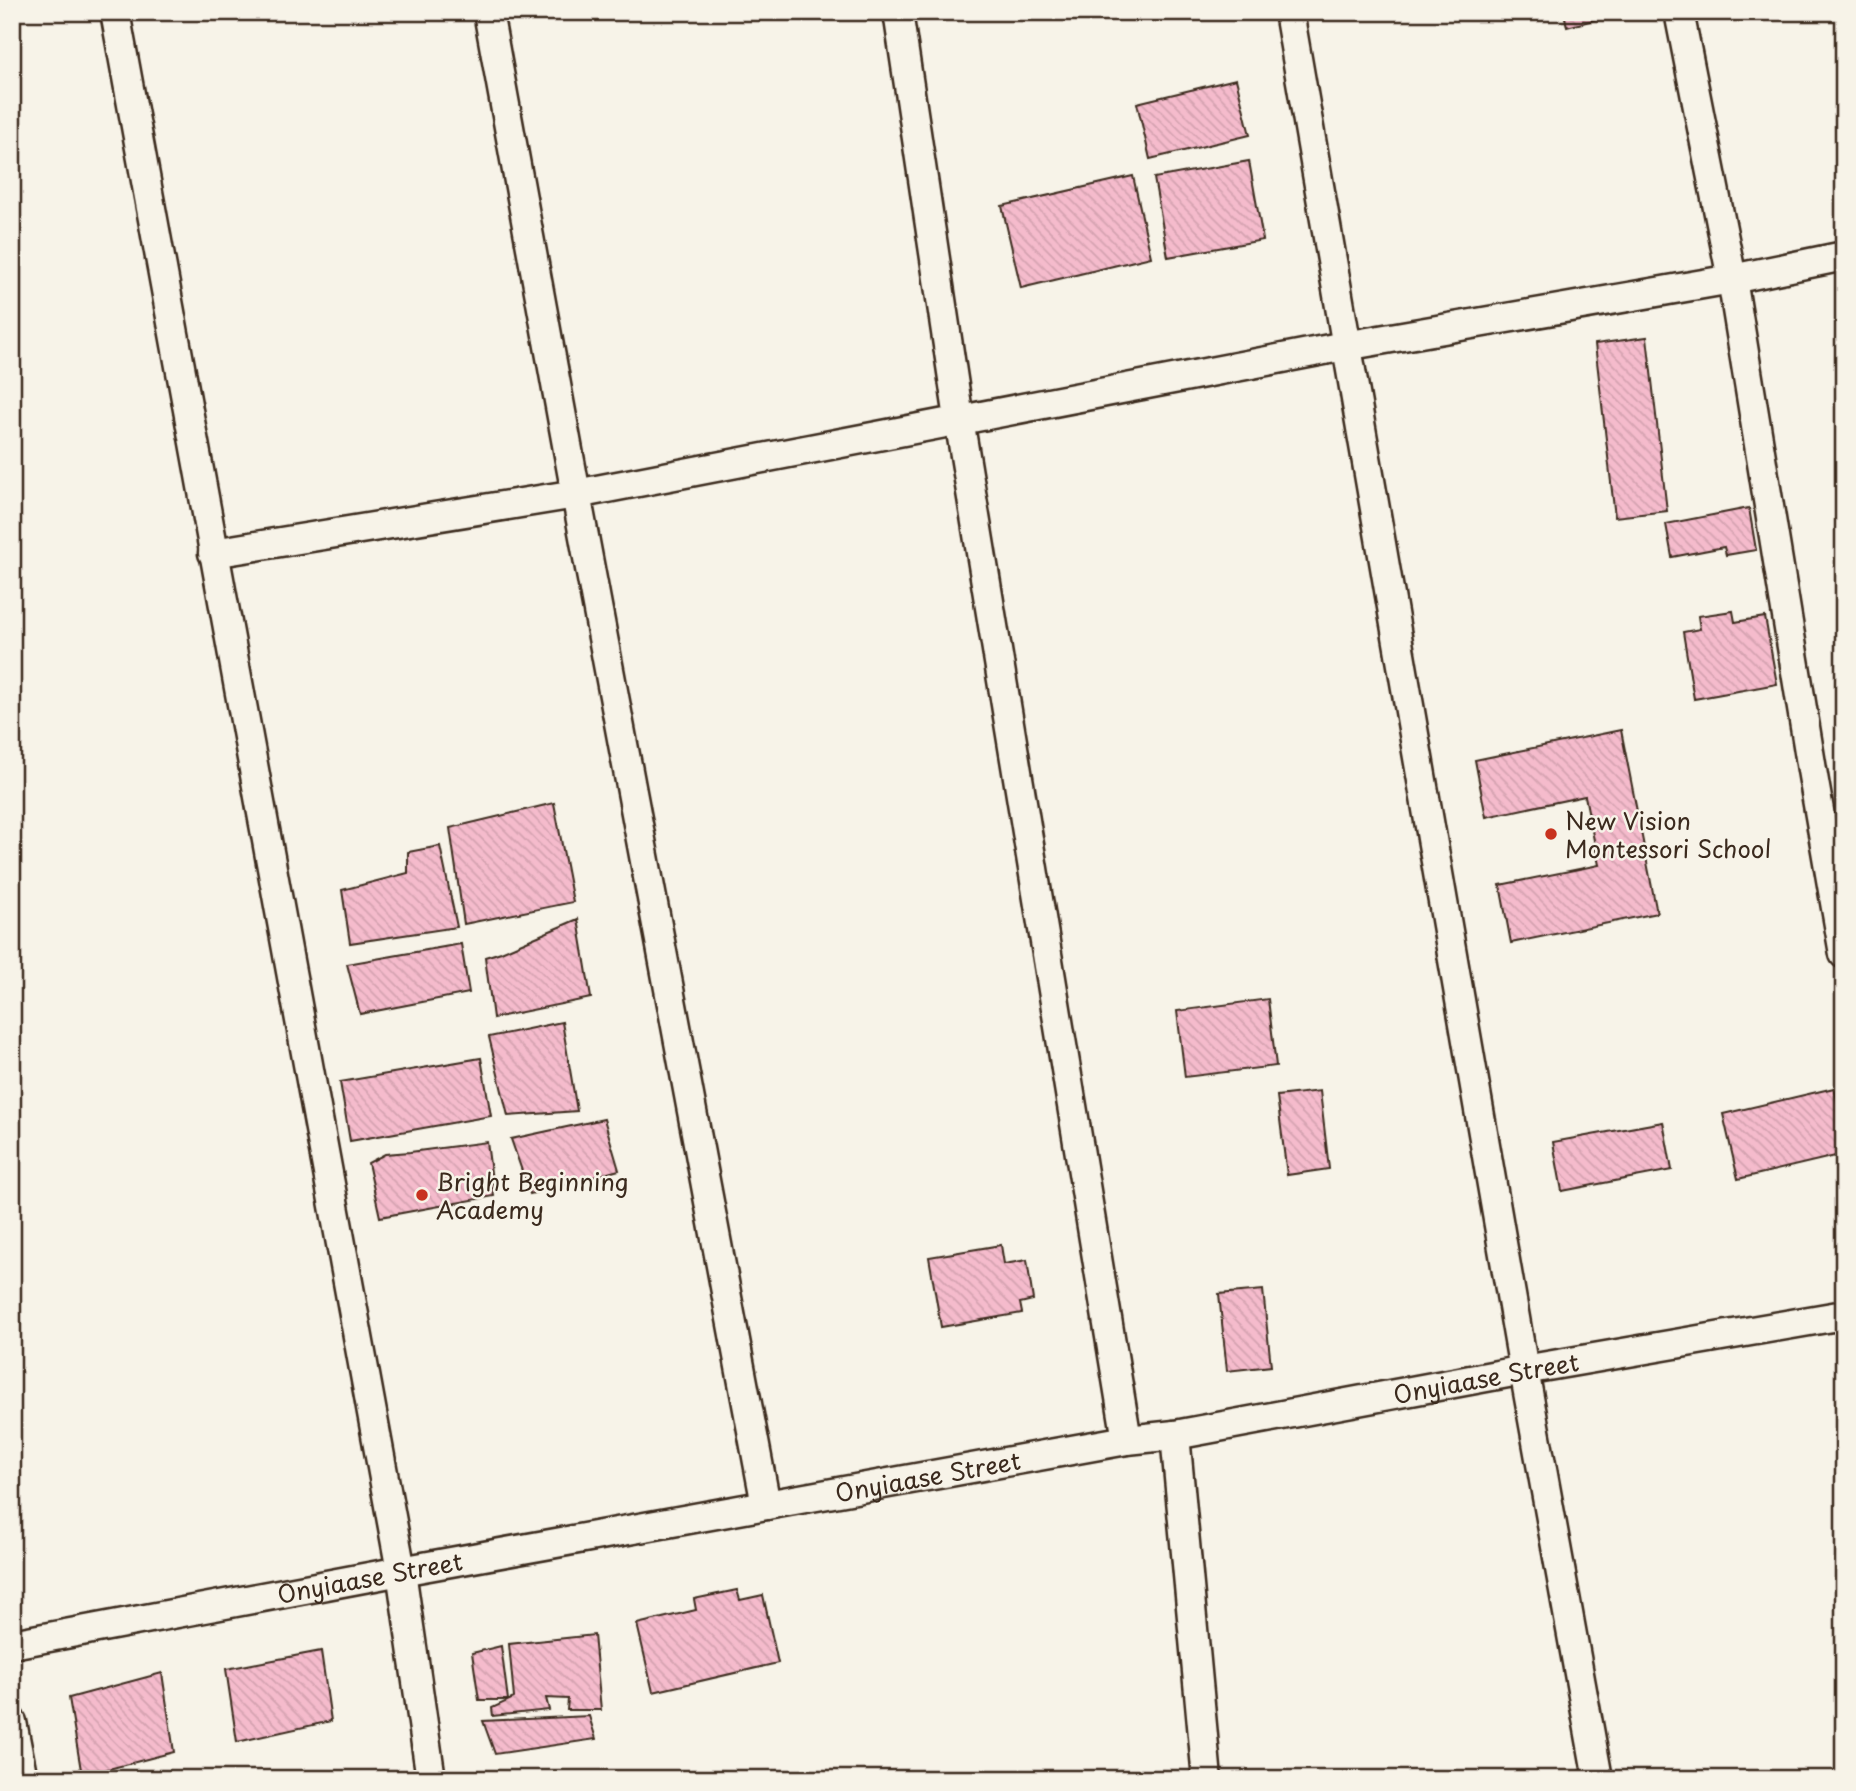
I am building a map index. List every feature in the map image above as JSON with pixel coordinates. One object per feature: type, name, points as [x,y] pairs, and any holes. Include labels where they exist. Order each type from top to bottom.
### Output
[{"type":"street","points":[[115,12],[401,1571],[431,1779]]},
{"type":"street","points":[[488,12],[766,1505]]},
{"type":"street","points":[[898,12],[959,419],[1127,1440]]},
{"type":"street","points":[[1289,12],[1524,1370],[1597,1773]]},
{"type":"street","points":[[1679,12],[1732,279],[1844,954]]},
{"type":"street","points":[[213,552],[576,494],[1345,346],[1732,279],[1844,256]]},
{"type":"street","name":"Onyiaase Street","points":[[12,1644],[1127,1440],[1175,1435],[1524,1370],[1844,1315]]},
{"type":"street","points":[[1175,1435],[1207,1779]]},
{"type":"street","points":[[12,1722],[23,1779]]},
{"type":"building","points":[[1564,12],[1624,12],[1567,27]]},
{"type":"building","points":[[1236,79],[1250,135],[1150,159],[1137,103]]},
{"type":"building","points":[[1249,161],[1263,240],[1168,257],[1154,178]]},
{"type":"building","points":[[1133,176],[1151,257],[1021,288],[1002,206]]},
{"type":"building","points":[[1647,337],[1667,511],[1615,517],[1595,344]]},
{"type":"building","points":[[1749,508],[1756,550],[1726,555],[1724,547],[1672,557],[1666,524]]},
{"type":"building","points":[[1733,611],[1735,622],[1765,617],[1777,684],[1694,699],[1683,632],[1700,629],[1698,616]]},
{"type":"building","points":[[1621,730],[1657,913],[1511,943],[1500,885],[1599,865],[1585,796],[1486,817],[1475,760]]},
{"type":"building","points":[[554,803],[573,902],[464,924],[450,828]]},
{"type":"building","points":[[440,846],[457,927],[350,943],[342,890],[408,873],[408,852]]},
{"type":"building","points":[[578,919],[591,998],[493,1018],[485,957]]},
{"type":"building","points":[[461,944],[469,993],[360,1014],[347,964]]},
{"type":"building","points":[[1268,999],[1276,1066],[1185,1077],[1177,1011]]},
{"type":"building","points":[[562,1022],[577,1111],[508,1116],[489,1037]]},
{"type":"building","points":[[481,1058],[491,1116],[350,1141],[340,1082]]},
{"type":"building","points":[[1834,1088],[1844,1128],[1844,1154],[1738,1179],[1723,1114]]},
{"type":"building","points":[[1320,1091],[1329,1169],[1287,1175],[1277,1096]]},
{"type":"building","points":[[604,1119],[619,1170],[530,1194],[511,1139]]},
{"type":"building","points":[[1663,1122],[1672,1170],[1562,1191],[1553,1142]]},
{"type":"building","points":[[487,1142],[494,1196],[380,1217],[368,1163],[385,1154]]},
{"type":"building","points":[[1001,1245],[1004,1264],[1027,1260],[1033,1300],[1020,1303],[1022,1313],[941,1327],[929,1257]]},
{"type":"building","points":[[1263,1290],[1271,1366],[1227,1371],[1219,1294]]},
{"type":"building","points":[[737,1590],[740,1600],[763,1595],[778,1663],[653,1692],[637,1624],[696,1610],[694,1599]]},
{"type":"building","points":[[594,1635],[601,1710],[567,1710],[568,1699],[546,1698],[549,1710],[493,1716],[492,1708],[514,1698],[509,1644]]},
{"type":"building","points":[[501,1646],[508,1700],[479,1700],[472,1653]]},
{"type":"building","points":[[321,1651],[331,1721],[237,1742],[226,1669]]},
{"type":"building","points":[[162,1673],[174,1752],[82,1776],[69,1698]]},
{"type":"building","points":[[589,1716],[596,1739],[495,1754],[483,1721]]},
{"type":"place","name":"New Vision Montessori School","points":[[1551,834]]},
{"type":"place","name":"Bright Beginning Academy","points":[[422,1195]]}]
